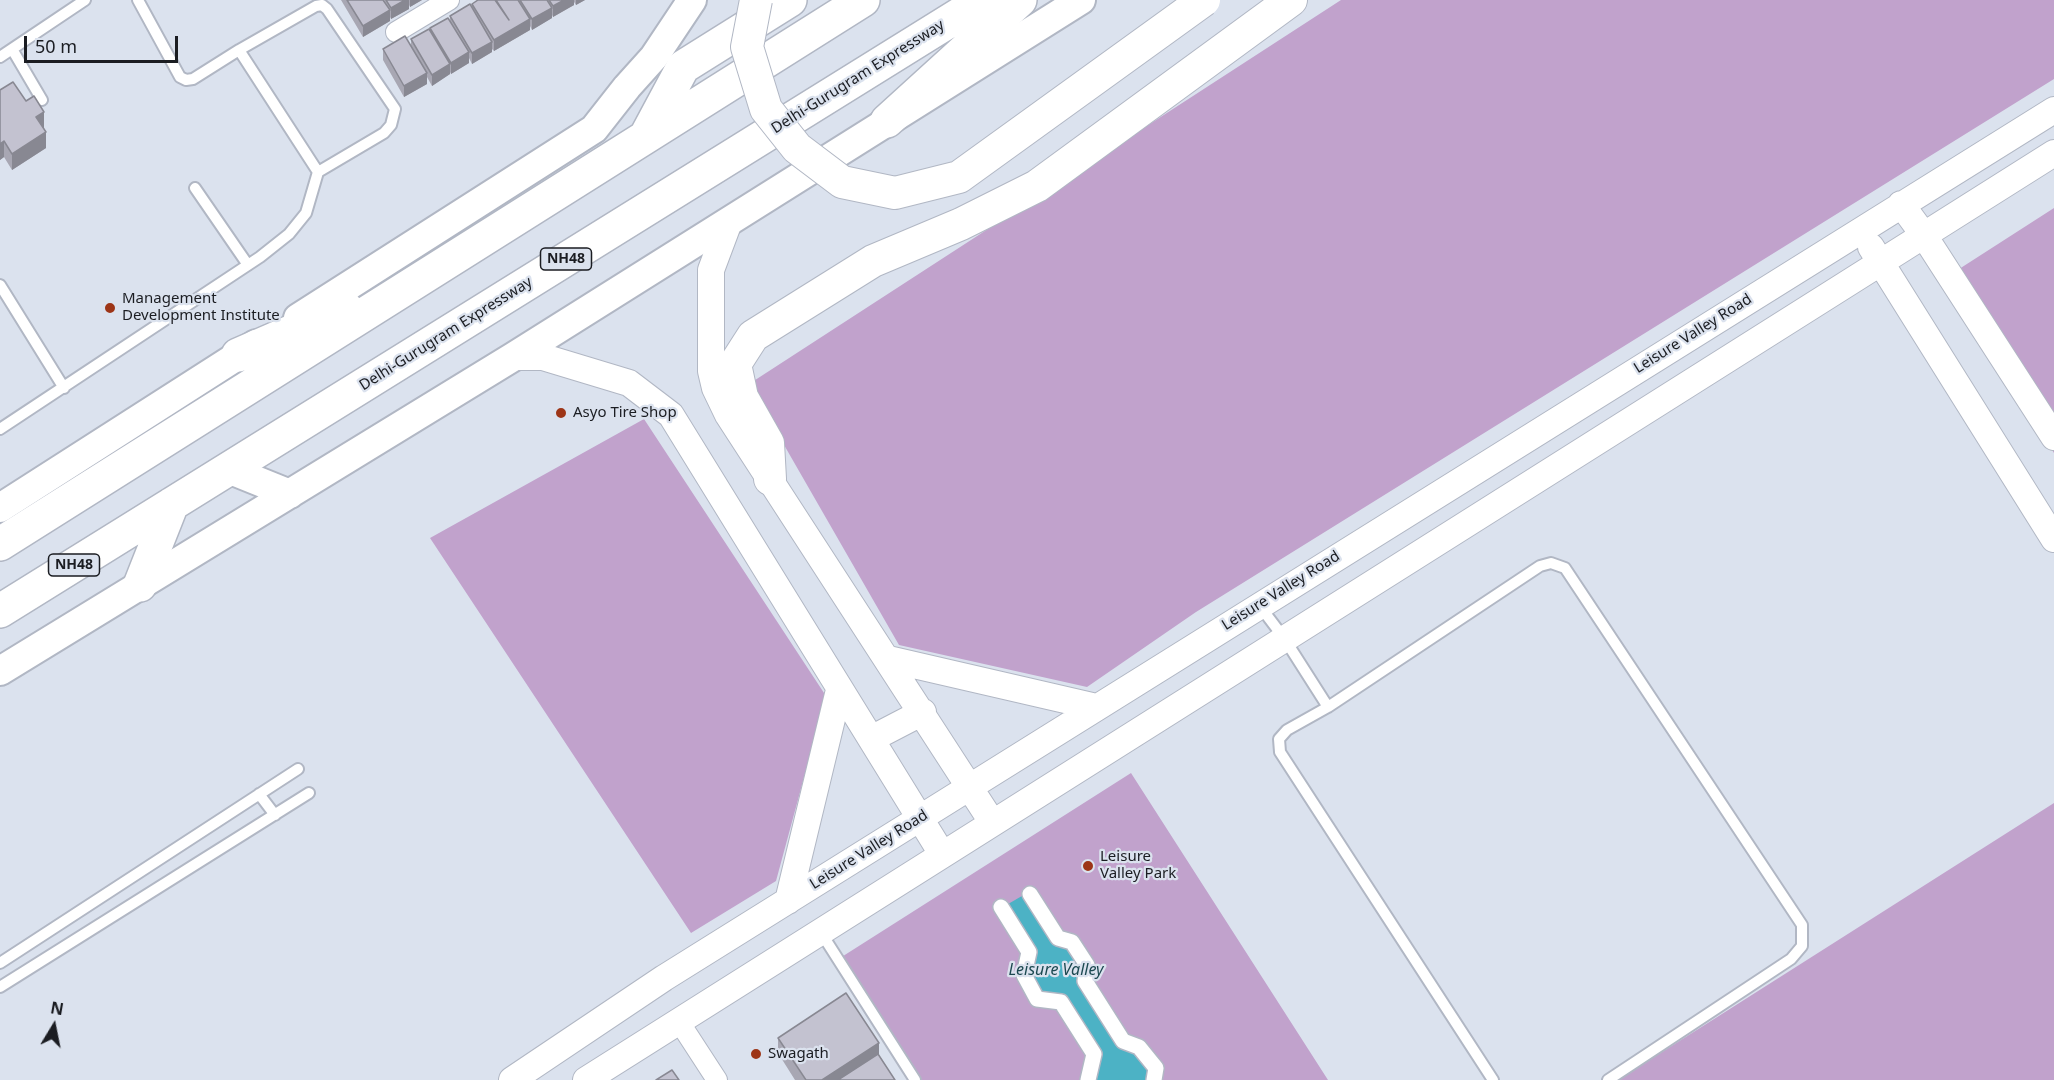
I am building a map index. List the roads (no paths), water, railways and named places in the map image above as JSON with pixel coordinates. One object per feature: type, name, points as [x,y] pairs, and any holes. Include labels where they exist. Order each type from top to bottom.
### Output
[{"type":"highway","points":[[645,138],[683,67],[790,0]]},
{"type":"highway","points":[[0,544],[863,0]]},
{"type":"highway","name":"Delhi-Gurugram Expressway","points":[[0,611],[983,0]]},
{"type":"highway","points":[[887,121],[1020,0]]},
{"type":"highway","points":[[238,355],[447,263]]},
{"type":"highway","points":[[140,585],[160,512]]},
{"type":"main road","points":[[0,508],[594,129],[654,57],[692,0]]},
{"type":"main road","points":[[756,0],[747,47],[766,109],[797,148],[842,182],[895,193],[959,177],[1204,0]]},
{"type":"main road","points":[[0,671],[513,357],[1081,0]]},
{"type":"main road","points":[[770,479],[768,443],[742,397],[735,364],[753,336],[873,261],[961,224],[1037,186],[1291,0]]},
{"type":"main road","points":[[228,470],[290,494]]},
{"type":"street","points":[[396,32],[449,0]]},
{"type":"street","name":"Leisure Valley Road","points":[[512,1080],[664,978],[1860,229],[2054,110]]},
{"type":"street","points":[[586,1080],[1878,262],[2054,153]]},
{"type":"street","points":[[1901,204],[1923,234],[2054,437]]},
{"type":"street","points":[[729,222],[711,270],[711,371],[715,388],[728,415],[923,712],[992,822]]},
{"type":"street","points":[[1860,229],[1878,262],[2054,539]]},
{"type":"street","points":[[513,357],[543,357],[630,382],[671,415],[942,854]]},
{"type":"street","points":[[888,659],[1096,707]]},
{"type":"street","points":[[788,901],[839,690]]},
{"type":"street","points":[[871,739],[923,712]]},
{"type":"street","points":[[1030,894],[1058,938],[1072,942],[1087,965],[1085,981],[1123,1041],[1139,1047],[1156,1068],[1154,1080]]},
{"type":"street","points":[[1001,907],[1029,952],[1024,975],[1037,999],[1061,1002],[1094,1054],[1088,1080]]},
{"type":"street","points":[[678,1020],[717,1080]]},
{"type":"lane","points":[[0,57],[85,0]]},
{"type":"lane","points":[[0,429],[248,265],[289,234],[306,213],[318,172],[384,133],[391,125],[394,109],[327,9],[322,5],[316,6],[192,79],[186,80],[180,77],[138,0]]},
{"type":"lane","points":[[12,50],[42,100]]},
{"type":"lane","points":[[239,50],[318,172]]},
{"type":"lane","points":[[195,188],[248,265]]},
{"type":"lane","points":[[0,285],[64,388]]},
{"type":"lane","points":[[1492,1080],[1280,752],[1279,739],[1287,730],[1328,707],[1540,566],[1551,563],[1565,568],[1802,926],[1802,946],[1791,959],[1608,1080]]},
{"type":"lane","points":[[1259,605],[1284,638],[1328,707]]},
{"type":"lane","points":[[0,963],[298,769]]},
{"type":"lane","points":[[2,981],[309,793]]},
{"type":"lane","points":[[259,794],[275,815]]},
{"type":"lane","points":[[820,931],[915,1080]]},
{"type":"water","name":"Leisure Valley","points":[[1027,893],[1072,942],[1085,981],[1123,1041],[1139,1047],[1154,1080],[1088,1080],[1094,1054],[1061,1002],[1037,999],[1024,975],[1029,952],[1003,907]]},
{"type":"place","name":"Management Development Institute","points":[[110,308]]},
{"type":"place","name":"Asyo Tire Shop","points":[[561,413]]},
{"type":"place","name":"Leisure Valley Park","points":[[1088,866]]},
{"type":"place","name":"Swagath","points":[[756,1054]]}]
